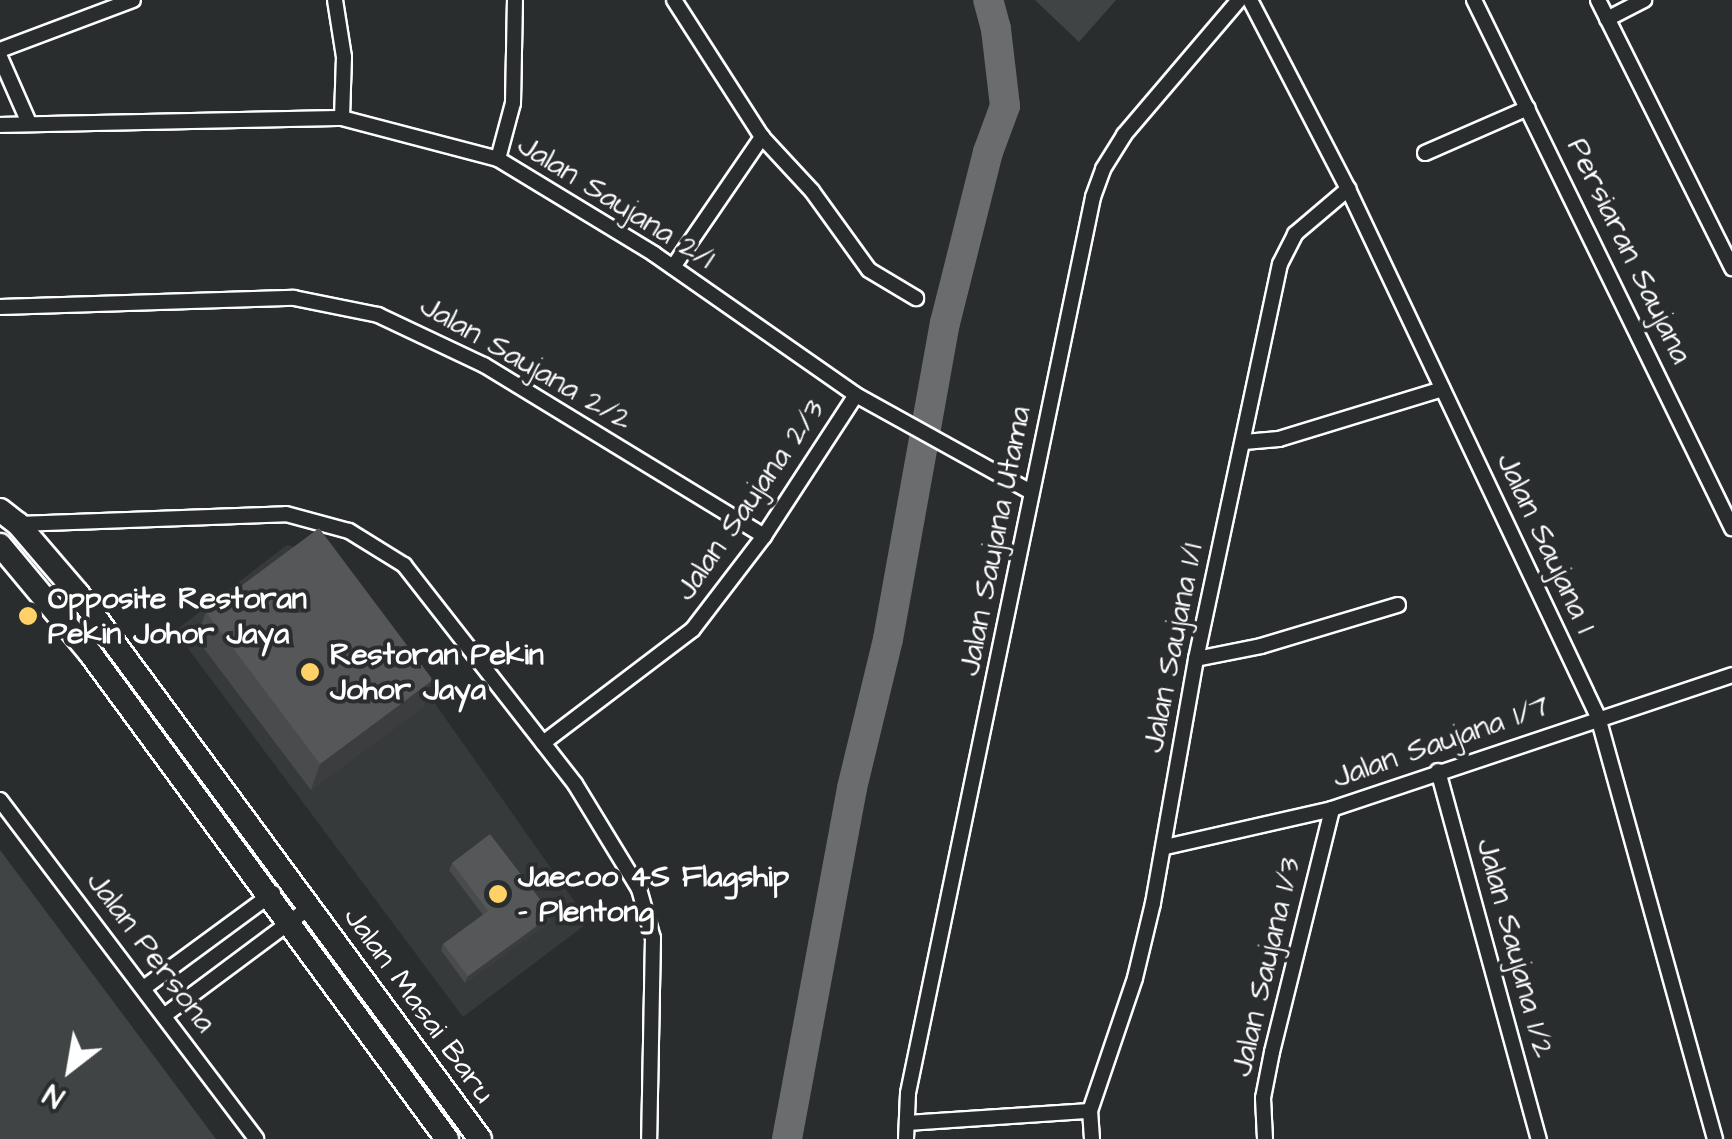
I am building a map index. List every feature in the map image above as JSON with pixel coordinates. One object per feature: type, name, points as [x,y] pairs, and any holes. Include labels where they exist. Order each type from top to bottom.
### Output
[{"type":"main road","name":"Jalan Masai Baru","points":[[9,517],[120,650],[480,1139]]},
{"type":"main road","name":"Jalan Masai Baru","points":[[0,545],[90,653],[448,1139]]},
{"type":"street","points":[[29,123],[0,53],[133,0]]},
{"type":"street","points":[[334,0],[344,58],[342,118]]},
{"type":"street","points":[[498,159],[513,103],[515,0]]},
{"type":"street","points":[[674,0],[762,137],[812,191],[870,270],[916,298]]},
{"type":"street","name":"Persiaran Saujana","points":[[1474,0],[1732,528]]},
{"type":"street","points":[[1598,0],[1732,268]]},
{"type":"street","points":[[1607,19],[1644,0]]},
{"type":"street","name":"Jalan Saujana 1","points":[[1250,4],[1338,197],[1443,389],[1598,716],[1715,1139]]},
{"type":"street","name":"Jalan Saujana Utama","points":[[906,1139],[908,1093],[1031,492],[1102,169],[1124,135],[1250,4]]},
{"type":"street","points":[[1425,153],[1528,108]]},
{"type":"street","name":"Jalan Saujana 2/1","points":[[0,125],[342,118],[498,159],[673,267],[856,395],[949,450],[1031,492]]},
{"type":"street","points":[[673,267],[762,137]]},
{"type":"street","name":"Jalan Saujana 1/1","points":[[1092,1139],[1090,1111],[1135,978],[1165,848],[1196,659],[1287,245],[1338,197]]},
{"type":"street","name":"Jalan Saujana 2/2","points":[[0,307],[294,298],[378,315],[484,364],[764,536]]},
{"type":"street","points":[[1244,442],[1280,440],[1443,389]]},
{"type":"street","name":"Jalan Saujana 2/3","points":[[543,742],[688,634],[764,536],[856,395]]},
{"type":"street","points":[[9,517],[108,521],[286,514],[349,531],[378,545],[426,588],[543,742],[639,890],[650,920],[655,1024],[649,1139]]},
{"type":"street","points":[[1196,659],[1261,646],[1398,605]]},
{"type":"street","name":"Jalan Saujana 1/7","points":[[1165,848],[1332,808],[1598,716],[1732,675]]},
{"type":"street","name":"Jalan Saujana 1/2","points":[[1438,772],[1539,1139]]},
{"type":"street","name":"Jalan Persona","points":[[0,800],[256,1139]]},
{"type":"street","name":"Jalan Saujana 1/3","points":[[1264,1139],[1263,1098],[1272,1052],[1332,808]]},
{"type":"street","points":[[144,988],[290,881]]},
{"type":"street","name":"Jalan Masai Baru","points":[[164,1015],[310,907]]},
{"type":"street","points":[[907,1123],[1090,1111]]},
{"type":"shaded area","points":[[1035,0],[1116,0],[1079,42]]},
{"type":"shaded area","points":[[287,545],[333,559],[589,922],[463,1017],[175,631]]},
{"type":"shaded area","points":[[0,850],[216,1139],[0,1139]]},
{"type":"building","name":"Restoran Pekin Johor Jaya","points":[[319,528],[433,680],[320,764],[206,612]]},
{"type":"building","name":"Jaecoo 4S Flagship - Plentong","points":[[490,834],[552,915],[468,976],[443,944],[488,911],[452,863]]},
{"type":"waterway","points":[[787,1139],[852,788],[888,639],[945,323],[988,152],[1005,106],[996,29],[988,0]]},
{"type":"place","name":"Opposite Restoran Pekin Johor Jaya","points":[[28,616]]},
{"type":"place","name":"Restoran Pekin Johor Jaya","points":[[310,672]]},
{"type":"place","name":"Jaecoo 4S Flagship - Plentong","points":[[498,894]]}]
